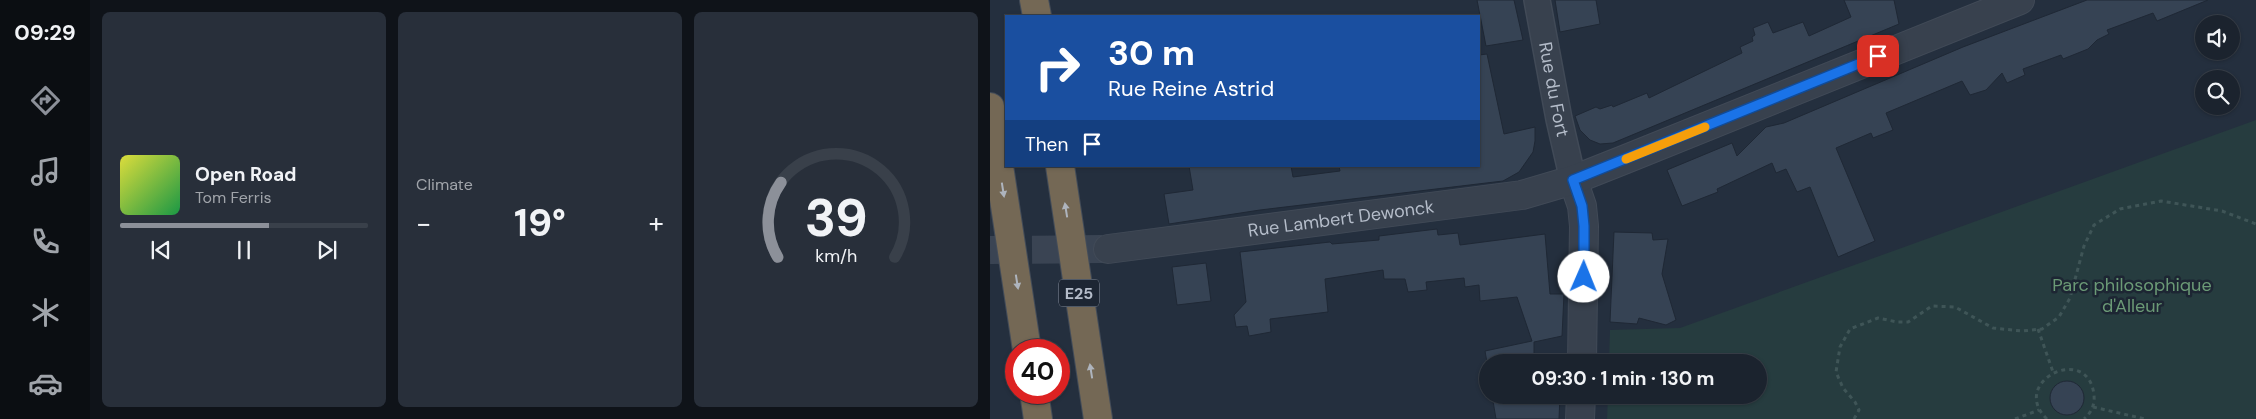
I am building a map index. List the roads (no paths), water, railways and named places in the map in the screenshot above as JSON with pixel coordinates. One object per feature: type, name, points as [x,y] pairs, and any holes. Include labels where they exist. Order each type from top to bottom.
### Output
[{"type":"highway","points":[[1034,0],[1036,15]]},
{"type":"highway","points":[[990,107],[1026,339]]},
{"type":"highway","name":"E25","points":[[1060,167],[1098,419]]},
{"type":"highway","points":[[1036,404],[1038,419]]},
{"type":"street","name":"Rue du Fort","points":[[1537,0],[1559,119],[1573,180]]},
{"type":"street","name":"Rue Lambert Dewonck","points":[[1108,249],[1522,195],[1573,180],[2020,0]]},
{"type":"street","points":[[1573,180],[1582,206],[1584,226],[1582,354]]},
{"type":"street","points":[[1580,419],[1581,404]]},
{"type":"tunnel","points":[[990,250],[1108,249]]},
{"type":"park label","name":"Parc philosophique d'Alleur","points":[[2132,295]]}]
